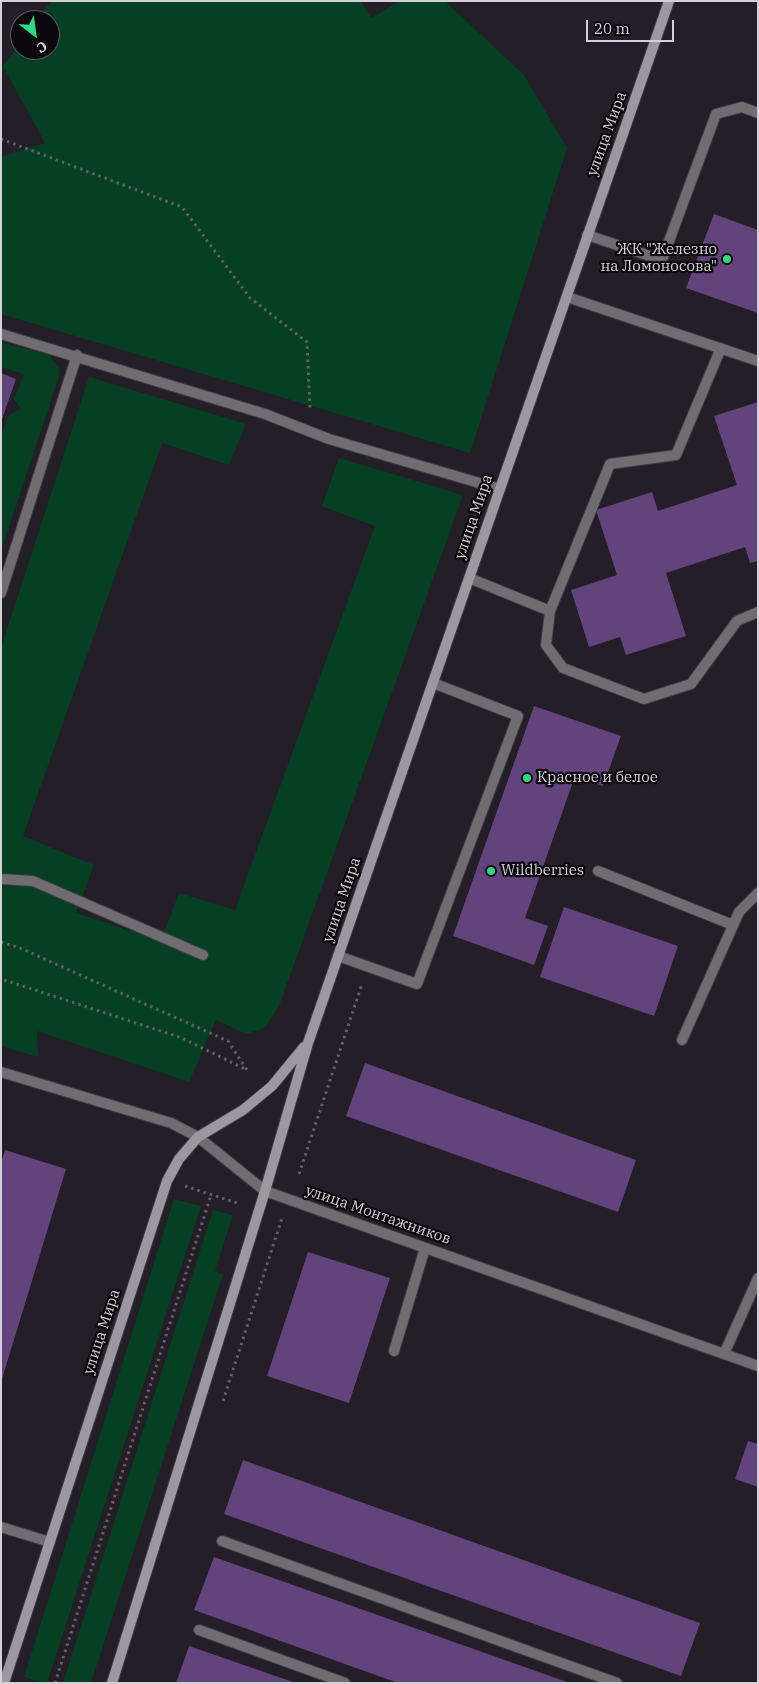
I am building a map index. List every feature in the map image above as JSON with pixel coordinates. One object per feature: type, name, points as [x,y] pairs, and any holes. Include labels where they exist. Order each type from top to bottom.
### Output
[{"type":"street","name":"улица Мира","points":[[112,1683],[265,1191],[308,1043],[669,1]]},
{"type":"street","points":[[587,235],[662,260],[716,114],[742,106],[758,113]]},
{"type":"street","points":[[567,297],[758,361]]},
{"type":"street","points":[[1,334],[265,414],[329,439],[500,489]]},
{"type":"street","points":[[721,348],[676,455],[610,464],[550,612],[546,645],[563,668],[644,699],[690,684],[737,620],[758,612]]},
{"type":"street","points":[[1,593],[76,356]]},
{"type":"street","points":[[469,578],[550,612]]},
{"type":"street","points":[[338,956],[417,984],[518,716],[433,683]]},
{"type":"street","points":[[598,871],[733,925]]},
{"type":"street","points":[[1,880],[32,881],[203,955]]},
{"type":"street","points":[[682,1040],[739,912],[758,893]]},
{"type":"street","name":"улица Мира","points":[[4,1683],[167,1181],[179,1159],[198,1137],[243,1110],[272,1086],[308,1043]]},
{"type":"street","name":"улица Монтажников","points":[[1,1072],[171,1123],[198,1137],[265,1191],[758,1366]]},
{"type":"street","points":[[394,1350],[425,1248]]},
{"type":"street","points":[[724,1354],[758,1278]]},
{"type":"street","points":[[1,1527],[50,1542]]},
{"type":"street","points":[[222,1541],[617,1683]]},
{"type":"street","points":[[199,1630],[345,1683]]},
{"type":"path","points":[[1,139],[182,207],[250,298],[307,342],[311,432]]},
{"type":"path","points":[[1,942],[20,948],[228,1041],[247,1070],[182,1038],[1,979]]},
{"type":"path","points":[[299,1174],[368,966]]},
{"type":"path","points":[[178,1184],[237,1203]]},
{"type":"path","points":[[55,1683],[211,1195]]},
{"type":"green space","points":[[51,1],[361,1],[371,18],[400,1],[445,1],[524,75],[567,148],[470,453],[1,314],[1,157],[45,143],[3,66],[10,57],[10,60],[60,60],[60,10],[44,10]]},
{"type":"green space","points":[[1,342],[49,355],[59,368],[58,379],[1,551],[1,436],[9,415],[21,409],[14,399],[24,374],[1,367]]},
{"type":"green space","points":[[89,377],[246,424],[229,465],[162,443],[23,836],[94,865],[76,913],[161,941],[179,893],[235,910],[375,526],[322,506],[339,458],[463,495],[279,1006],[265,1028],[246,1034],[216,1020],[189,1082],[37,1031],[38,1057],[1,1046],[1,648]]},
{"type":"green space","points":[[174,1199],[201,1206],[47,1683],[24,1677]]},
{"type":"green space","points":[[213,1210],[233,1215],[215,1271],[223,1274],[91,1683],[63,1683]]},
{"type":"building","name":"ЖК \"Железно на Ломоносова\"","points":[[714,214],[758,230],[758,313],[686,288]]},
{"type":"building","points":[[1,373],[16,379],[2,419],[1,419]]},
{"type":"building","points":[[758,402],[758,561],[750,563],[745,547],[666,573],[686,636],[626,655],[620,637],[589,647],[571,590],[617,575],[596,510],[652,492],[658,511],[737,485],[714,416]]},
{"type":"building","points":[[534,706],[621,736],[603,786],[575,776],[525,918],[548,926],[534,965],[453,936]]},
{"type":"building","points":[[564,907],[678,946],[654,1016],[540,977]]},
{"type":"building","points":[[365,1063],[636,1160],[618,1212],[346,1116]]},
{"type":"building","points":[[5,1150],[66,1169],[2,1379],[1,1163]]},
{"type":"building","points":[[308,1252],[390,1278],[349,1403],[267,1376]]},
{"type":"building","points":[[748,1441],[758,1444],[758,1487],[735,1479]]},
{"type":"building","points":[[243,1460],[700,1623],[681,1676],[224,1514]]},
{"type":"building","points":[[214,1557],[567,1683],[398,1683],[194,1610]]},
{"type":"building","points":[[189,1646],[293,1682],[293,1683],[176,1683]]},
{"type":"place","name":"ЖК \"Железно на Ломоносова\"","points":[[727,259]]},
{"type":"place","name":"Красное и белое","points":[[527,778]]},
{"type":"place","name":"Wildberries","points":[[491,871]]}]
